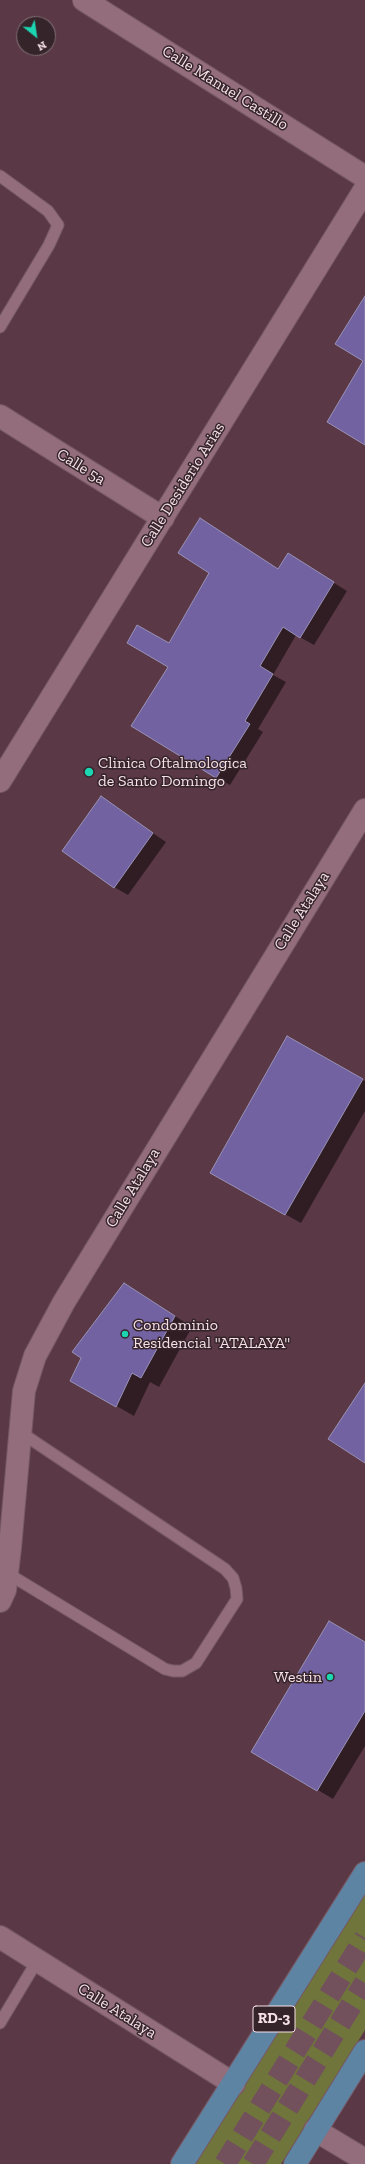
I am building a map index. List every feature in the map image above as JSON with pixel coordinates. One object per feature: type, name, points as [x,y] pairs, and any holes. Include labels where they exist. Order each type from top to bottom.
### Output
[{"type":"main road","name":"RD-3","points":[[182,2164],[234,2084],[365,1873]]},
{"type":"main road","points":[[295,2164],[365,2051]]},
{"type":"street","name":"Calle Manuel Castillo","points":[[84,0],[365,177]]},
{"type":"street","name":"Calle Desiderio Arias","points":[[0,781],[365,189]]},
{"type":"street","name":"Calle 5a","points":[[0,416],[163,518]]},
{"type":"street","name":"Calle Atalaya","points":[[0,1601],[5,1590],[7,1573],[24,1391],[32,1362],[64,1302],[365,810]]},
{"type":"street","name":"Calle Atalaya","points":[[0,1938],[234,2084]]},
{"type":"street","points":[[316,2130],[365,2160]]},
{"type":"lane","points":[[0,176],[48,211],[58,225],[49,245],[0,327]]},
{"type":"lane","points":[[7,1573],[173,1671],[182,1671],[196,1663],[237,1599],[233,1578],[225,1569],[19,1432]]},
{"type":"lane","points":[[0,2023],[37,1961]]},
{"type":"green space","points":[[365,1890],[365,2030],[281,2164],[195,2164]]},
{"type":"building","points":[[365,296],[365,445],[327,422],[363,361],[335,344]]},
{"type":"building","points":[[200,518],[278,569],[288,553],[334,582],[300,638],[283,627],[260,666],[273,674],[245,721],[250,724],[216,778],[131,726],[168,667],[127,643],[137,625],[169,643],[209,573],[178,553]]},
{"type":"building","points":[[101,796],[153,833],[114,888],[62,851]]},
{"type":"building","points":[[287,1036],[363,1079],[285,1215],[210,1173]]},
{"type":"building","name":"Condominio Residencial \"ATALAYA\"","points":[[124,1283],[175,1316],[141,1378],[132,1373],[116,1407],[70,1381],[81,1358],[72,1352]]},
{"type":"building","points":[[365,1383],[365,1463],[328,1439]]},
{"type":"building","name":"Westin","points":[[329,1621],[365,1642],[365,1711],[317,1791],[251,1752]]},
{"type":"tunnel","points":[[225,2164],[365,1938]]},
{"type":"tunnel","points":[[253,2164],[365,1983]]},
{"type":"place","name":"Clinica Oftalmologica de Santo Domingo","points":[[89,772]]},
{"type":"place","name":"Condominio Residencial \"ATALAYA\"","points":[[125,1334]]},
{"type":"place","name":"Westin","points":[[330,1677]]}]
